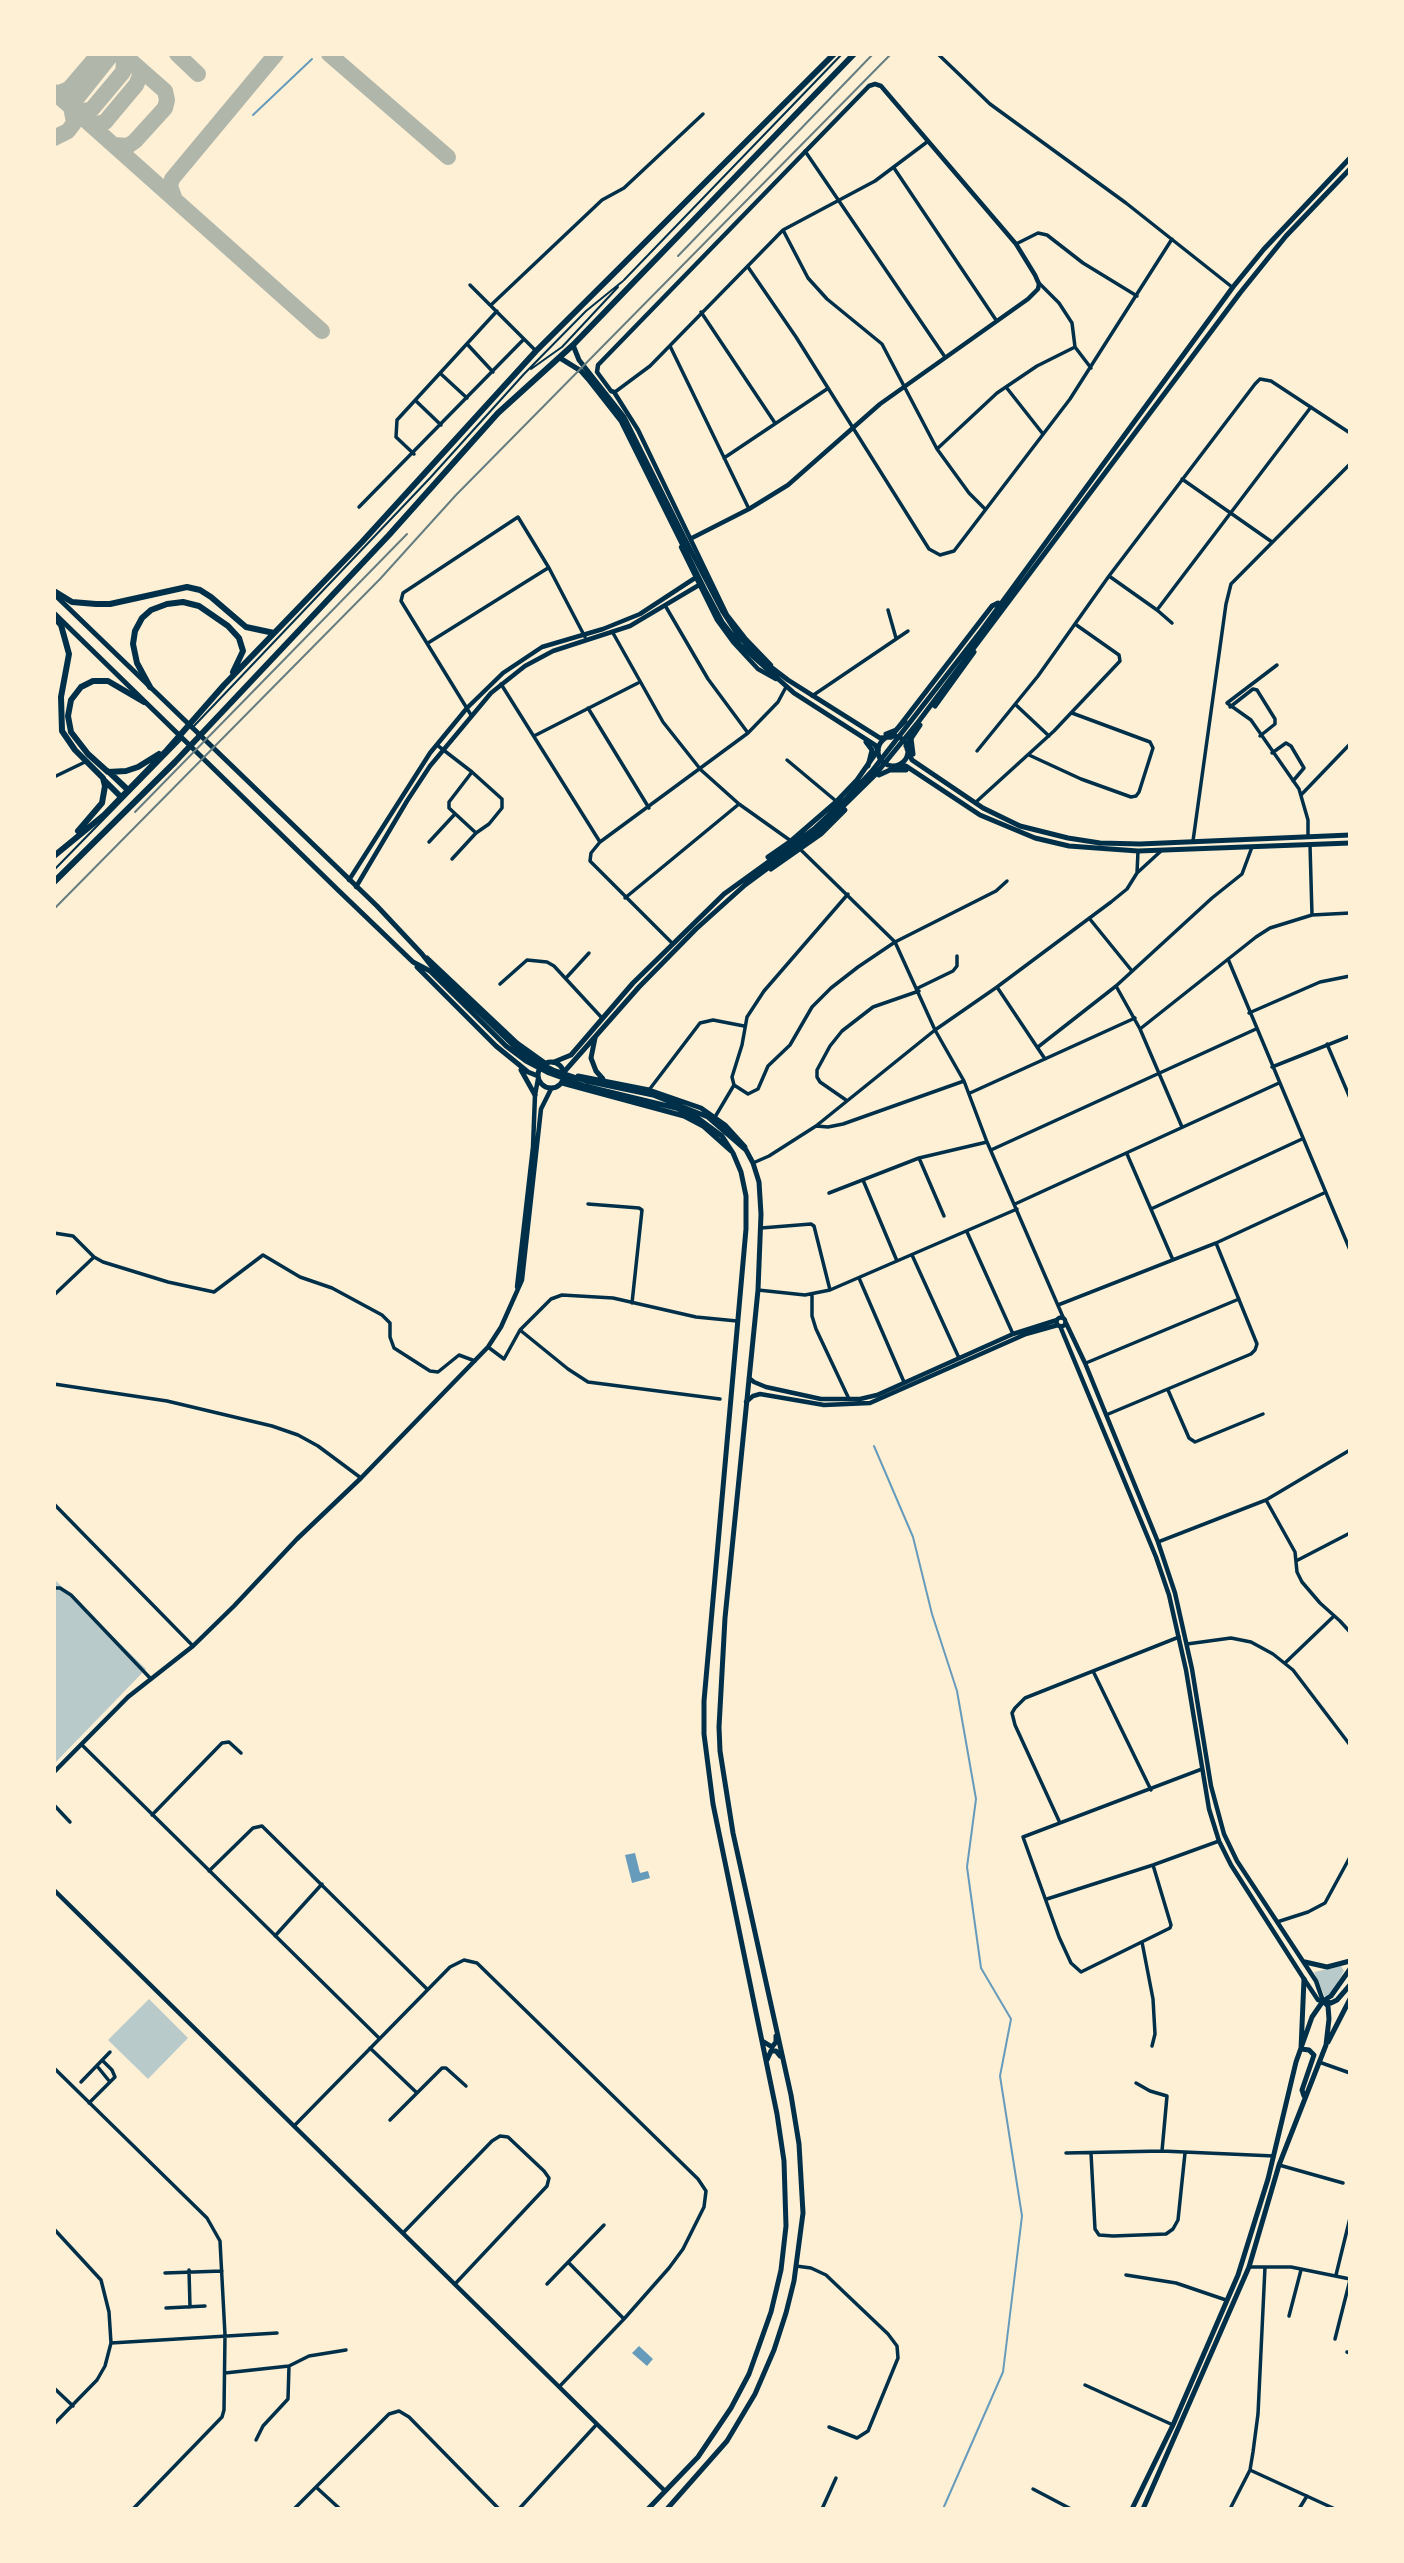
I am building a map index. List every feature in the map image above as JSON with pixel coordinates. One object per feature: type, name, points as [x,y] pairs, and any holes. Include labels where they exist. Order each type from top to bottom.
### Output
[{"type":"highway","points":[[54,856],[104,815],[362,542],[536,351],[834,54]]},
{"type":"highway","points":[[54,882],[175,762],[360,566],[498,413],[573,345],[854,54]]},
{"type":"highway","points":[[54,593],[72,602],[110,604],[187,587],[200,590],[211,597],[247,627],[274,633]]},
{"type":"highway","points":[[150,688],[137,663],[133,644],[135,631],[142,618],[151,610],[183,602],[199,606],[215,615],[239,638],[242,657],[225,685]]},
{"type":"highway","points":[[54,615],[61,625],[69,654],[61,697],[62,731],[85,762],[121,797]]},
{"type":"highway","points":[[128,790],[88,754],[71,732],[68,716],[71,700],[81,687],[93,681],[108,681],[144,702]]},
{"type":"highway","points":[[108,772],[138,767],[167,750]]},
{"type":"highway","points":[[67,844],[102,803],[105,786],[103,778]]},
{"type":"main road","points":[[562,1083],[564,1072],[639,987],[696,929],[745,885],[818,831],[875,775],[919,721],[1001,601],[1233,287],[1264,249],[1350,158]]},
{"type":"main road","points":[[982,632],[1197,353],[1240,293],[1286,236],[1350,169]]},
{"type":"main road","points":[[573,345],[579,360],[611,398],[636,438],[722,622],[750,655],[776,679],[812,696],[880,738],[900,738],[917,764],[974,803],[1035,838],[1069,846],[1138,851],[1350,843]]},
{"type":"main road","points":[[560,358],[588,379],[621,421],[723,612],[749,647],[787,683],[878,750],[883,762],[895,766]]},
{"type":"main road","points":[[54,593],[422,954],[507,1034],[545,1063]]},
{"type":"main road","points":[[895,766],[906,758],[911,738],[987,635],[1009,600]]},
{"type":"main road","points":[[538,1078],[539,1069],[545,1063],[571,1055],[672,943],[724,894],[836,802],[868,766],[884,740],[891,737],[905,721],[992,606],[1001,601]]},
{"type":"main road","points":[[54,615],[413,962],[496,1046],[538,1078],[543,1086],[551,1089],[562,1083],[684,1116],[703,1126],[733,1153]]},
{"type":"main road","points":[[928,691],[931,700],[939,700]]},
{"type":"main road","points":[[863,727],[877,733],[890,733],[905,721]]},
{"type":"main road","points":[[862,737],[872,750],[868,766]]},
{"type":"main road","points":[[911,738],[912,752],[917,764]]},
{"type":"main road","points":[[745,885],[801,850],[844,812],[886,768],[895,766],[906,766],[980,815],[1019,829],[1100,843],[1350,835]]},
{"type":"main road","points":[[879,775],[890,770],[915,772]]},
{"type":"main road","points":[[836,802],[844,803],[844,812]]},
{"type":"main road","points":[[747,874],[784,854]]},
{"type":"main road","points":[[422,954],[431,970],[533,1060],[586,1082],[653,1095],[688,1107],[708,1116],[731,1142],[746,1150]]},
{"type":"main road","points":[[413,962],[431,970]]},
{"type":"main road","points":[[496,1046],[504,1044],[507,1034]]},
{"type":"main road","points":[[595,1038],[593,1065],[606,1081]]},
{"type":"main road","points":[[554,1062],[561,1066],[564,1072]]},
{"type":"main road","points":[[517,1064],[535,1095]]},
{"type":"main road","points":[[564,1072],[649,1090],[688,1103],[715,1116],[740,1140],[746,1150],[753,1163],[760,1193],[758,1290],[725,1618],[718,1708],[719,1739],[733,1833],[784,2062],[799,2144],[803,2213],[796,2266],[781,2330],[755,2394],[727,2441],[667,2509]]},
{"type":"main road","points":[[615,1097],[610,1091],[617,1084]]},
{"type":"main road","points":[[648,2509],[698,2457],[739,2394],[759,2348],[776,2293],[785,2242],[784,2161],[761,2032],[713,1804],[704,1734],[704,1701],[746,1230],[746,1196],[731,1142]]},
{"type":"main road","points":[[730,1419],[744,1421]]},
{"type":"main road","points":[[1305,1962],[1326,1967],[1350,1961]]},
{"type":"main road","points":[[1132,2509],[1173,2425],[1238,2275],[1251,2239],[1283,2113],[1312,2017],[1350,1969]]},
{"type":"main road","points":[[1301,2049],[1304,1979]]},
{"type":"main road","points":[[1323,2001],[1331,2003],[1337,2000],[1350,1985]]},
{"type":"main road","points":[[1143,2509],[1249,2267],[1279,2165],[1304,2096],[1350,1999]]},
{"type":"main road","points":[[1323,2001],[1328,2006],[1329,2019],[1326,2045]]},
{"type":"main road","points":[[761,2032],[766,2044],[772,2047],[776,2042],[776,2028]]},
{"type":"main road","points":[[1301,2049],[1309,2050],[1314,2055],[1302,2090],[1304,2096]]},
{"type":"main road","points":[[767,2066],[767,2056],[771,2052],[778,2053],[784,2062]]},
{"type":"street","points":[[938,54],[990,104],[1233,287]]},
{"type":"street","points":[[774,670],[727,615],[638,430],[597,372],[601,359],[869,86],[881,86],[1016,244],[1039,283],[1059,303],[1072,323],[1075,346],[1091,368]]},
{"type":"street","points":[[491,305],[602,200],[624,188],[703,114]]},
{"type":"street","points":[[776,679],[758,669],[717,620],[627,435],[601,399],[606,392],[612,392],[650,366],[783,230],[838,202],[894,168],[927,142]]},
{"type":"street","points":[[805,152],[945,357]]},
{"type":"street","points":[[894,168],[996,320]]},
{"type":"street","points":[[783,230],[807,278],[827,299],[878,340],[937,449],[969,493],[985,509]]},
{"type":"street","points":[[1016,244],[1038,233],[1047,235],[1083,263],[1137,296]]},
{"type":"street","points":[[748,267],[929,549],[940,555],[954,551],[1043,434],[1091,368],[1172,239]]},
{"type":"street","points":[[692,538],[749,509],[800,476],[903,386],[1035,293],[1039,283]]},
{"type":"street","points":[[470,285],[536,351]]},
{"type":"street","points":[[414,454],[396,437],[397,420],[497,311]]},
{"type":"street","points":[[701,312],[775,423]]},
{"type":"street","points":[[359,507],[414,454],[524,339]]},
{"type":"street","points":[[468,345],[493,372]]},
{"type":"street","points":[[670,346],[749,509]]},
{"type":"street","points":[[937,449],[1006,387],[1037,366],[1075,346]]},
{"type":"street","points":[[441,373],[467,398]]},
{"type":"street","points":[[977,751],[1016,705],[1109,576],[1260,379],[1271,381],[1350,433]]},
{"type":"street","points":[[1006,387],[1043,434]]},
{"type":"street","points":[[724,458],[827,389]]},
{"type":"street","points":[[416,401],[442,425]]},
{"type":"street","points":[[1157,610],[1311,407]]},
{"type":"street","points":[[1193,841],[1229,589],[1234,579],[1350,464]]},
{"type":"street","points":[[1182,479],[1273,542]]},
{"type":"street","points":[[471,715],[400,599],[403,593],[510,521],[518,517],[549,568],[584,634],[585,641]]},
{"type":"street","points":[[428,643],[549,568]]},
{"type":"street","points":[[1109,576],[1172,623]]},
{"type":"street","points":[[349,880],[437,745],[467,708],[503,673],[531,653],[551,643],[640,614],[695,578]]},
{"type":"street","points":[[356,887],[407,801],[443,750],[471,715],[502,684],[525,666],[553,651],[613,634],[643,620],[699,586]]},
{"type":"street","points":[[666,607],[708,679],[748,733]]},
{"type":"street","points":[[888,610],[896,638]]},
{"type":"street","points":[[974,803],[1072,713],[1120,658],[1074,624]]},
{"type":"street","points":[[812,696],[908,631]]},
{"type":"street","points":[[613,634],[639,682],[678,743],[701,770],[739,804],[791,841]]},
{"type":"street","points":[[1277,665],[1227,703],[1251,720],[1293,781],[1301,795],[1308,820],[1308,836]]},
{"type":"street","points":[[534,736],[639,682]]},
{"type":"street","points":[[672,943],[590,861],[591,853],[600,842],[748,733],[778,702],[787,683]]},
{"type":"street","points":[[502,684],[600,842]]},
{"type":"street","points":[[1230,707],[1253,689],[1257,690],[1275,719],[1272,727],[1261,736]]},
{"type":"street","points":[[1016,705],[1048,736]]},
{"type":"street","points":[[588,708],[649,808]]},
{"type":"street","points":[[1028,754],[1081,779],[1131,797],[1136,796],[1153,748],[1150,742],[1072,713]]},
{"type":"street","points":[[1272,753],[1286,743],[1291,746],[1304,768],[1293,781]]},
{"type":"street","points":[[1301,795],[1350,744]]},
{"type":"street","points":[[437,745],[472,772],[503,803],[489,824],[476,833],[452,859]]},
{"type":"street","points":[[787,760],[836,802]]},
{"type":"street","points":[[54,777],[85,762]]},
{"type":"street","points":[[472,772],[449,802],[449,808],[476,833]]},
{"type":"street","points":[[625,898],[739,804]]},
{"type":"street","points":[[429,842],[454,814]]},
{"type":"street","points":[[1310,845],[1312,915]]},
{"type":"street","points":[[1038,1047],[1116,986],[1242,874],[1252,848]]},
{"type":"street","points":[[801,850],[895,942],[919,989],[935,1030],[970,1093],[987,1142],[1059,1306],[1061,1321],[1156,1557],[1179,1637],[1209,1809],[1219,1841],[1231,1865],[1304,1979],[1318,2000],[1323,2001]]},
{"type":"street","points":[[753,1163],[816,1126],[935,1030],[997,987],[1127,888],[1137,873],[1163,850]]},
{"type":"street","points":[[1137,873],[1138,851]]},
{"type":"street","points":[[848,894],[764,991],[744,1026],[742,1045],[732,1077],[734,1085],[741,1092],[754,1093],[768,1066],[790,1045],[812,1007],[831,988],[895,942],[996,891],[1007,881]]},
{"type":"street","points":[[1140,1029],[1270,928],[1312,915],[1350,913]]},
{"type":"street","points":[[1088,918],[1132,971]]},
{"type":"street","points":[[566,978],[589,953]]},
{"type":"street","points":[[847,1101],[817,1077],[817,1070],[830,1046],[842,1031],[873,1007],[919,989],[953,971],[957,966],[957,956]]},
{"type":"street","points":[[1228,959],[1350,1250]]},
{"type":"street","points":[[500,984],[527,960],[547,962],[566,978],[602,1018]]},
{"type":"street","points":[[1249,1013],[1320,982],[1350,976]]},
{"type":"street","points":[[1116,986],[1135,1018],[1182,1127]]},
{"type":"street","points":[[997,987],[1045,1059]]},
{"type":"street","points":[[970,1093],[1135,1018]]},
{"type":"street","points":[[649,1090],[700,1023],[713,1020],[744,1026]]},
{"type":"street","points":[[991,1150],[1256,1029]]},
{"type":"street","points":[[1272,1067],[1350,1036]]},
{"type":"street","points":[[1327,1044],[1350,1098]]},
{"type":"street","points":[[517,1288],[538,1078]]},
{"type":"street","points":[[816,1126],[843,1124],[964,1080]]},
{"type":"street","points":[[758,1290],[812,1295],[830,1290],[967,1232],[1279,1083]]},
{"type":"street","points":[[715,1116],[734,1085]]},
{"type":"street","points":[[54,1772],[118,1706],[193,1646],[234,1606],[488,1347],[508,1313],[522,1280],[541,1109],[551,1089]]},
{"type":"street","points":[[1151,1209],[1302,1139]]},
{"type":"street","points":[[829,1193],[919,1158],[987,1142]]},
{"type":"street","points":[[1127,1154],[1173,1260]]},
{"type":"street","points":[[919,1158],[944,1216]]},
{"type":"street","points":[[863,1180],[897,1261]]},
{"type":"street","points":[[1059,1306],[1216,1243],[1324,1193]]},
{"type":"street","points":[[588,1204],[642,1210],[632,1303]]},
{"type":"street","points":[[761,1228],[811,1224],[814,1226],[830,1290]]},
{"type":"street","points":[[1343,1232],[1350,1230]]},
{"type":"street","points":[[967,1232],[1013,1334]]},
{"type":"street","points":[[54,1233],[73,1236],[94,1257],[103,1262],[168,1282],[214,1292],[263,1255],[300,1277],[332,1288],[382,1315],[390,1323],[390,1337],[394,1348],[430,1371],[438,1372],[460,1355],[475,1361]]},
{"type":"street","points":[[1105,1416],[1255,1350],[1256,1344],[1216,1243]]},
{"type":"street","points":[[912,1255],[959,1358]]},
{"type":"street","points":[[54,1295],[94,1257]]},
{"type":"street","points":[[859,1278],[904,1383]]},
{"type":"street","points":[[488,1347],[504,1359],[520,1331],[551,1299],[562,1295],[613,1298],[696,1317],[739,1321]]},
{"type":"street","points":[[812,1295],[812,1316],[816,1329],[849,1399]]},
{"type":"street","points":[[1085,1363],[1239,1299]]},
{"type":"street","points":[[748,1377],[757,1384],[821,1399],[859,1399],[877,1395],[1013,1334],[1061,1321]]},
{"type":"street","points":[[1061,1321],[1085,1363],[1158,1542],[1175,1593],[1220,1825],[1237,1861],[1305,1962],[1323,2001]]},
{"type":"street","points":[[746,1403],[753,1396],[760,1394],[824,1405],[870,1403],[1018,1337],[1061,1321]]},
{"type":"street","points":[[520,1331],[568,1370],[588,1382],[720,1399]]},
{"type":"street","points":[[54,1384],[167,1401],[272,1426],[298,1435],[318,1446],[361,1478]]},
{"type":"street","points":[[1168,1390],[1189,1438],[1195,1442],[1264,1414]]},
{"type":"street","points":[[1158,1542],[1266,1500],[1350,1450]]},
{"type":"street","points":[[1266,1500],[1295,1552],[1297,1572],[1302,1582],[1320,1604],[1350,1632]]},
{"type":"street","points":[[54,1504],[193,1646]]},
{"type":"street","points":[[1296,1561],[1350,1533]]},
{"type":"street","points":[[54,1588],[60,1588],[71,1595],[151,1679]]},
{"type":"street","points":[[1285,1662],[1334,1615]]},
{"type":"street","points":[[1060,1823],[1015,1726],[1015,1708],[1025,1698],[1179,1637]]},
{"type":"street","points":[[1187,1644],[1231,1638],[1242,1640],[1251,1642],[1285,1662],[1350,1745]]},
{"type":"street","points":[[1093,1671],[1151,1790]]},
{"type":"street","points":[[152,1815],[222,1743],[229,1742],[241,1753]]},
{"type":"street","points":[[82,1745],[379,2038]]},
{"type":"street","points":[[1153,1865],[1171,1924],[1168,1930],[1081,1972],[1071,1963],[1059,1937],[1023,1837],[1202,1769]]},
{"type":"street","points":[[54,1805],[70,1822]]},
{"type":"street","points":[[209,1871],[253,1828],[262,1826],[427,1990]]},
{"type":"street","points":[[1047,1899],[1219,1841]]},
{"type":"street","points":[[1277,1922],[1308,1912],[1325,1903],[1350,1857]]},
{"type":"street","points":[[275,1936],[322,1884]]},
{"type":"street","points":[[54,1890],[665,2491]]},
{"type":"street","points":[[1142,1941],[1153,1999],[1155,2035],[1152,2046]]},
{"type":"street","points":[[294,2126],[450,1967],[464,1960],[477,1963],[698,2179],[706,2190],[704,2207],[683,2249],[624,2319],[559,2387]]},
{"type":"street","points":[[370,2048],[416,2092]]},
{"type":"street","points":[[80,2082],[110,2052]]},
{"type":"street","points":[[89,2103],[115,2077],[102,2060]]},
{"type":"street","points":[[1319,2062],[1350,2073]]},
{"type":"street","points":[[96,2066],[110,2082]]},
{"type":"street","points":[[54,2068],[206,2218],[220,2241],[225,2335],[225,2403],[222,2417],[133,2509]]},
{"type":"street","points":[[390,2120],[436,2073],[446,2068],[466,2086]]},
{"type":"street","points":[[1136,2083],[1141,2088],[1167,2096],[1162,2151]]},
{"type":"street","points":[[402,2233],[500,2136],[508,2137],[544,2171],[549,2178],[547,2186],[455,2284]]},
{"type":"street","points":[[1066,2153],[1162,2151],[1274,2156]]},
{"type":"street","points":[[1091,2153],[1095,2229],[1096,2234],[1104,2236],[1166,2234],[1173,2229],[1178,2220],[1185,2153]]},
{"type":"street","points":[[1279,2165],[1343,2183]]},
{"type":"street","points":[[1336,2275],[1350,2218]]},
{"type":"street","points":[[547,2284],[604,2225]]},
{"type":"street","points":[[54,2230],[101,2280],[109,2312],[111,2343],[105,2366],[97,2380],[54,2424]]},
{"type":"street","points":[[568,2262],[624,2319]]},
{"type":"street","points":[[796,2266],[811,2268],[826,2275],[888,2334],[897,2346],[898,2358],[868,2431],[857,2438],[829,2427]]},
{"type":"street","points":[[1249,2267],[1291,2267],[1350,2279],[1335,2339]]},
{"type":"street","points":[[1230,2509],[1250,2470],[1258,2414],[1265,2267]]},
{"type":"street","points":[[165,2273],[189,2270],[222,2271]]},
{"type":"street","points":[[189,2270],[190,2307]]},
{"type":"street","points":[[1289,2316],[1301,2270]]},
{"type":"street","points":[[1126,2275],[1176,2283],[1226,2300]]},
{"type":"street","points":[[166,2308],[205,2306]]},
{"type":"street","points":[[111,2343],[276,2333]]},
{"type":"street","points":[[225,2373],[289,2366],[309,2356],[346,2350]]},
{"type":"street","points":[[256,2440],[263,2426],[288,2399],[289,2366]]},
{"type":"street","points":[[1085,2385],[1173,2425]]},
{"type":"street","points":[[54,2388],[72,2406]]},
{"type":"street","points":[[294,2509],[389,2414],[399,2411],[409,2417],[499,2509]]},
{"type":"street","points":[[519,2509],[597,2424]]},
{"type":"street","points":[[1250,2470],[1335,2509]]},
{"type":"street","points":[[822,2509],[836,2477]]},
{"type":"street","points":[[316,2487],[340,2509]]},
{"type":"street","points":[[1033,2489],[1071,2509]]},
{"type":"street","points":[[1299,2509],[1307,2496]]},
{"type":"lane","points":[[523,374],[562,346],[593,316],[622,281],[842,54]]},
{"type":"lane","points":[[54,870],[126,798],[430,478],[523,374],[586,311],[622,281]]},
{"type":"shaded area","points":[[54,1579],[146,1669],[54,1764]]},
{"type":"shaded area","points":[[1341,1966],[1344,1971],[1330,1996],[1325,1997],[1314,1972]]},
{"type":"shaded area","points":[[149,1999],[188,2038],[148,2079],[108,2040]]},
{"type":"water","points":[[635,1853],[640,1873],[648,1871],[650,1878],[632,1883],[625,1855]]},
{"type":"water","points":[[639,2346],[653,2359],[647,2366],[632,2353]]},
{"type":"waterway","points":[[253,115],[312,59]]},
{"type":"waterway","points":[[874,1446],[913,1537],[932,1614],[957,1691],[976,1799],[967,1867],[981,1968],[1011,2019],[1000,2076],[1022,2216],[1003,2372],[943,2509]]},
{"type":"taxiway","points":[[57,94],[69,89],[99,54]]},
{"type":"taxiway","points":[[64,100],[77,98],[112,54]]},
{"type":"taxiway","points":[[78,113],[92,109],[123,72],[122,54]]},
{"type":"taxiway","points":[[114,145],[128,146],[135,141],[165,108],[167,100],[165,91],[123,54]]},
{"type":"taxiway","points":[[177,54],[198,74]]},
{"type":"taxiway","points":[[175,200],[170,186],[172,179],[276,54]]},
{"type":"taxiway","points":[[329,54],[448,157]]},
{"type":"taxiway","points":[[91,125],[105,122],[136,85],[140,76],[138,67]]},
{"type":"taxiway","points":[[54,92],[322,331]]},
{"type":"taxiway","points":[[54,138],[68,131],[74,123],[71,106]]},
{"type":"railway","points":[[678,256],[873,54]]},
{"type":"railway","points":[[54,909],[380,579],[456,495],[891,54]]},
{"type":"railway","points":[[135,812],[407,534]]}]
